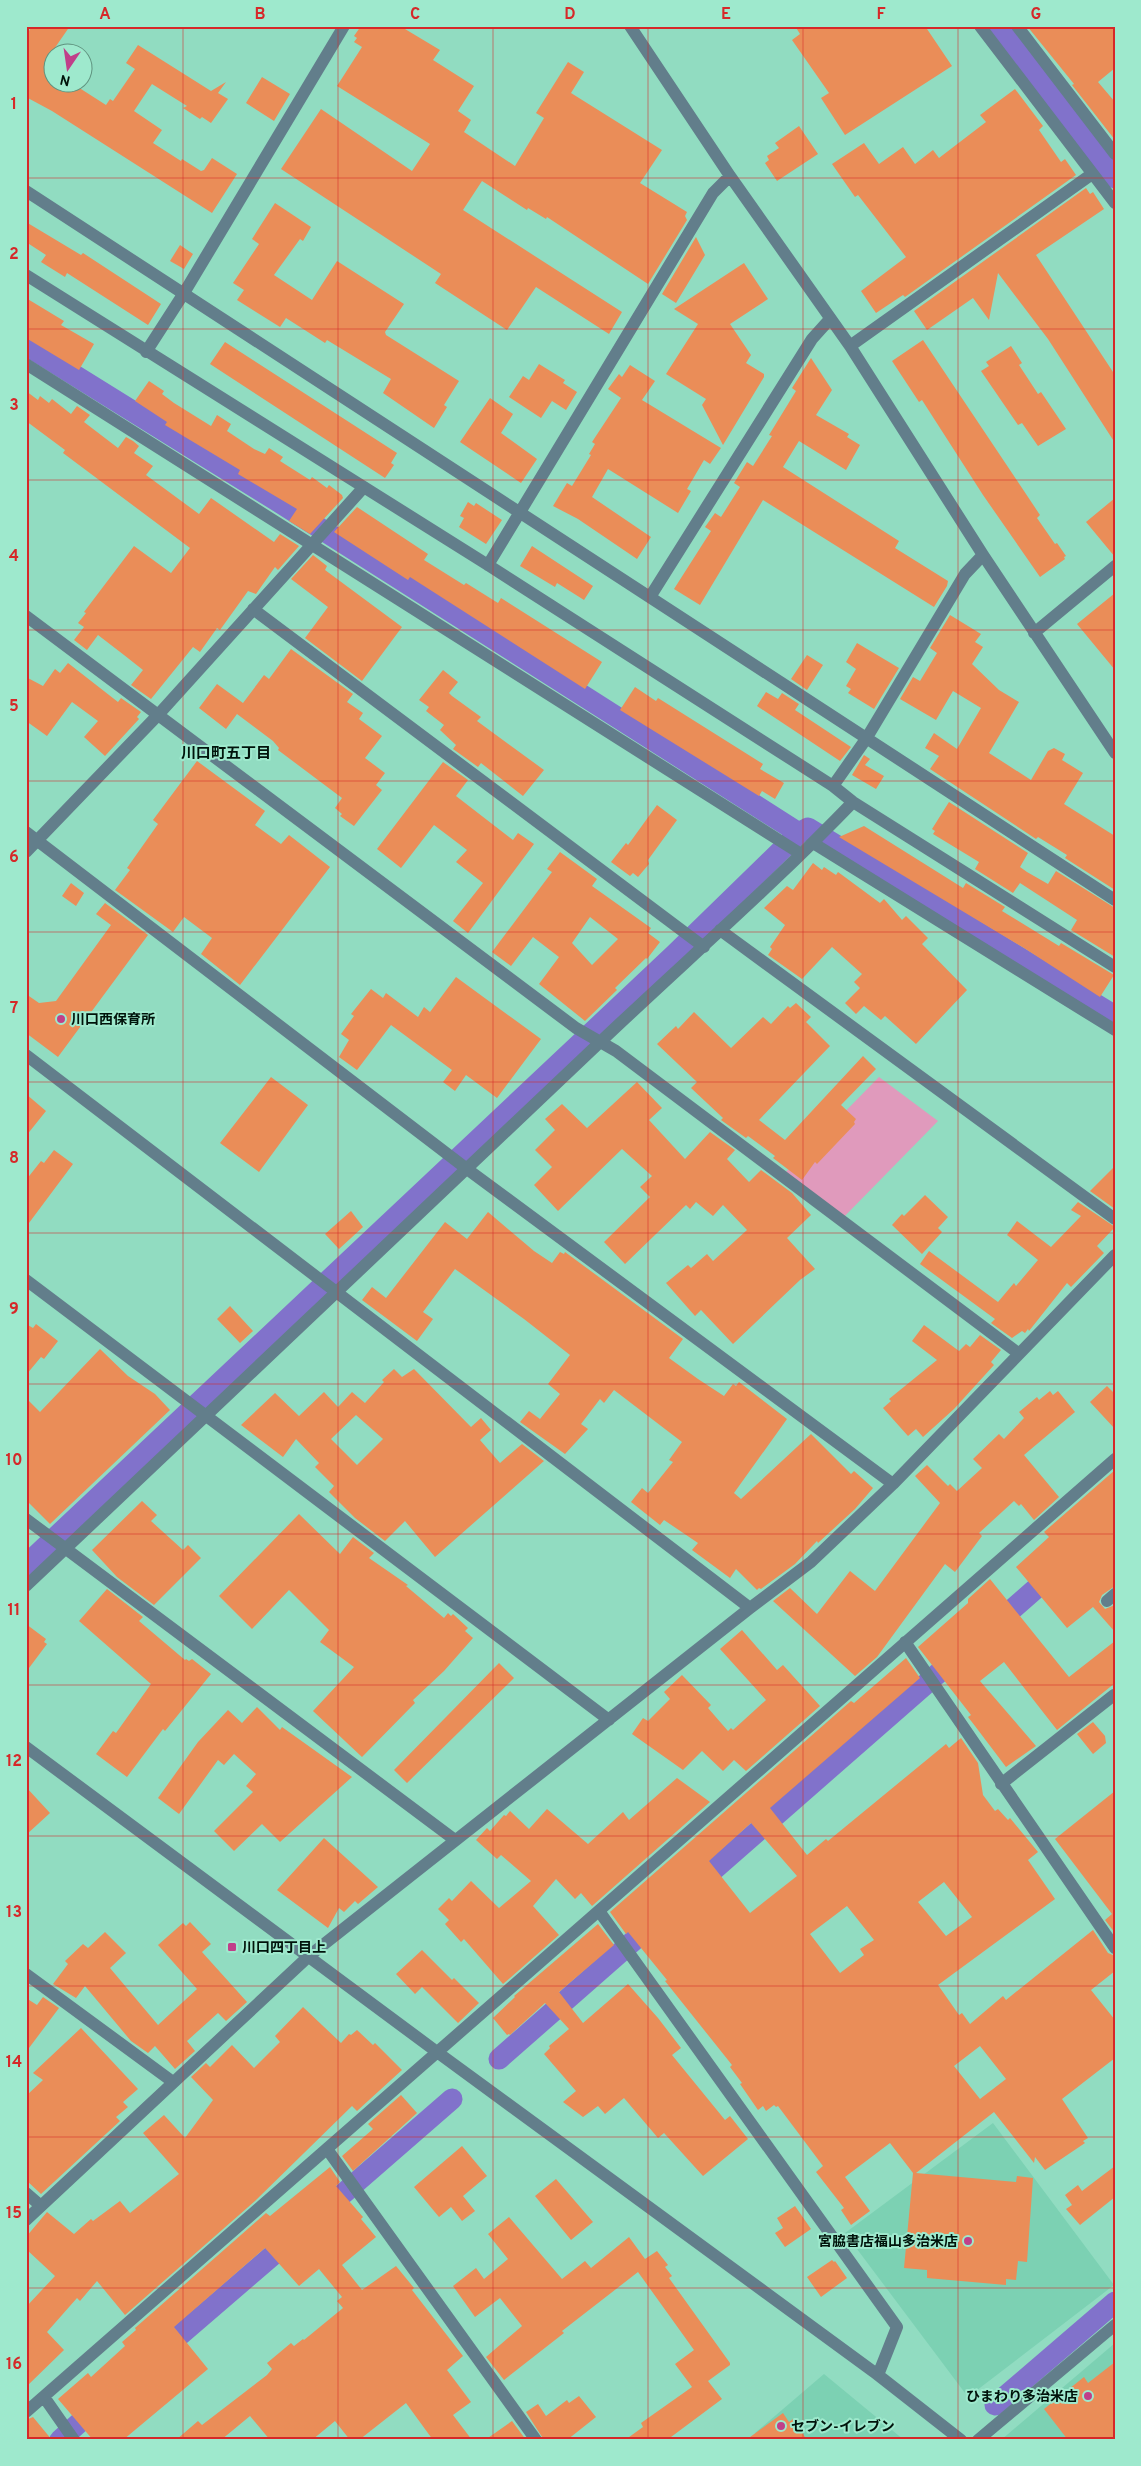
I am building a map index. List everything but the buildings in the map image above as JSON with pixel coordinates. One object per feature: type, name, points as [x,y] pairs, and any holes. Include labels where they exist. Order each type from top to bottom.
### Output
[{"type":"street","points":[[146,352],[184,293],[344,26]]},
{"type":"street","points":[[630,26],[730,176],[850,346],[1034,633],[1115,753]]},
{"type":"street","points":[[980,26],[1115,204]]},
{"type":"street","points":[[1017,26],[1115,154]]},
{"type":"street","points":[[850,346],[1092,174]]},
{"type":"street","points":[[488,565],[518,512],[713,193],[730,176]]},
{"type":"street","points":[[26,191],[1115,900]]},
{"type":"street","points":[[26,275],[488,565],[833,786],[853,802],[1115,967]]},
{"type":"street","points":[[650,597],[812,339],[830,319]]},
{"type":"street","points":[[26,364],[801,854]]},
{"type":"street","points":[[26,852],[158,715],[364,487]]},
{"type":"street","points":[[833,786],[866,739],[965,574],[983,554]]},
{"type":"street","points":[[1034,633],[1115,566]]},
{"type":"street","points":[[252,609],[704,947]]},
{"type":"street","points":[[26,616],[599,1043],[616,1051],[1018,1353]]},
{"type":"street","points":[[26,1586],[207,1417],[599,1043],[813,844],[853,802]]},
{"type":"street","points":[[26,832],[467,1169],[893,1484]]},
{"type":"street","points":[[813,844],[1115,1030]]},
{"type":"street","points":[[720,930],[1115,1219]]},
{"type":"street","points":[[26,1055],[750,1608]]},
{"type":"street","points":[[26,2220],[309,1956],[811,1562],[893,1484],[1018,1353],[1115,1256]]},
{"type":"street","points":[[26,1280],[609,1720]]},
{"type":"street","points":[[26,2412],[1115,1459]]},
{"type":"street","points":[[26,1519],[455,1840]]},
{"type":"street","points":[[905,1642],[1000,1784],[1115,1948]]},
{"type":"street","points":[[1000,1784],[1114,1694]]},
{"type":"street","points":[[26,1747],[437,2052],[878,2375],[961,2440]]},
{"type":"street","points":[[599,1911],[897,2327],[878,2375]]},
{"type":"street","points":[[26,1974],[174,2082]]},
{"type":"street","points":[[326,2149],[536,2440]]},
{"type":"street","points":[[26,2193],[42,2206]]},
{"type":"street","points":[[978,2440],[1115,2326]]},
{"type":"street","points":[[44,2397],[70,2434]]},
{"type":"shaded area","points":[[879,1077],[938,1121],[838,1223],[780,1178]]},
{"type":"shaded area","points":[[993,2123],[1114,2285],[968,2397],[845,2233]]},
{"type":"shaded area","name":"ひまわり多治米店","points":[[1115,2343],[1115,2440],[1001,2440]]},
{"type":"shaded area","points":[[824,2374],[904,2440],[760,2440],[755,2433]]},
{"type":"waterway","points":[[999,26],[1115,178]]},
{"type":"waterway","points":[[26,345],[282,504],[799,833],[808,828],[1115,1016]]},
{"type":"waterway","points":[[26,1565],[675,954],[799,833]]},
{"type":"waterway","points":[[992,1627],[1057,1570]]},
{"type":"waterway","points":[[694,1887],[959,1655]]},
{"type":"waterway","points":[[499,2059],[656,1921]]},
{"type":"waterway","points":[[321,2213],[452,2099]]},
{"type":"waterway","points":[[158,2354],[294,2237]]},
{"type":"waterway","points":[[995,2405],[1115,2302]]},
{"type":"waterway","points":[[60,2440],[99,2405]]},
{"type":"place","name":"川口西保育所","points":[[61,1019]]},
{"type":"place","name":"川口四丁目上","points":[[232,1947]]},
{"type":"place","name":"宮脇書店福山多治米店","points":[[968,2241]]},
{"type":"place","name":"ひまわり多治米店","points":[[1088,2396]]},
{"type":"place","name":"セブン-イレブン","points":[[781,2426]]},
{"type":"district","name":"川口町五丁目","points":[[226,753]]}]
